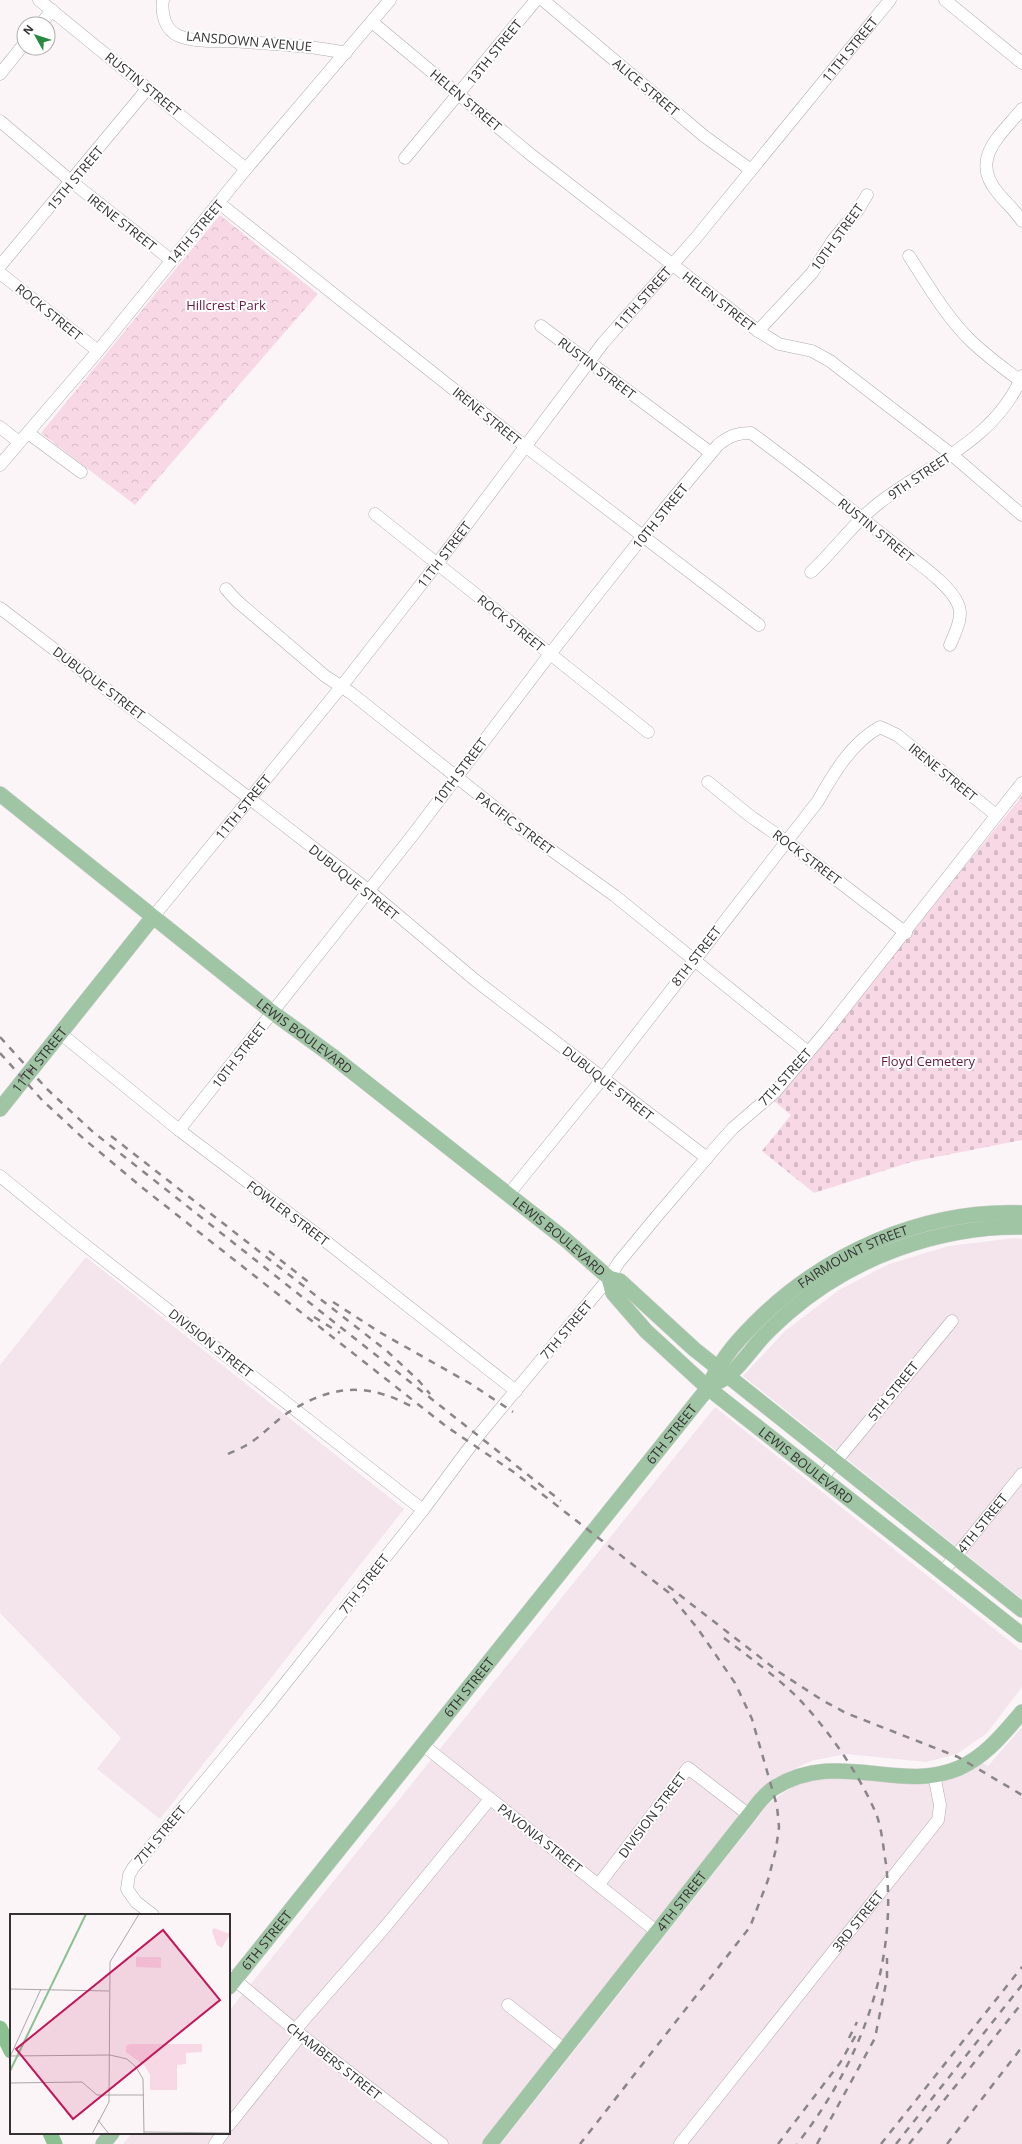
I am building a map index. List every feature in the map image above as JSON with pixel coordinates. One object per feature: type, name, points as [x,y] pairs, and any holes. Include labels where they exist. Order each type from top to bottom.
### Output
[{"type":"main road","name":"LEWIS BOULEVARD","points":[[0,794],[272,1012],[331,1055],[566,1240],[609,1278],[620,1281],[694,1349],[954,1558],[1022,1610]]},
{"type":"main road","name":"11TH STREET","points":[[0,1109],[153,917]]},
{"type":"main road","name":"FAIRMOUNT STREET","points":[[723,1372],[746,1332],[769,1309],[796,1286],[850,1253],[907,1229],[934,1222],[986,1213],[1022,1213]]},
{"type":"main road","name":"FAIRMOUNT STREET","points":[[723,1372],[809,1296],[858,1267],[903,1247],[930,1239],[957,1233],[1022,1228]]},
{"type":"main road","name":"LEWIS BOULEVARD","points":[[609,1278],[613,1293],[646,1331],[708,1388],[1022,1635]]},
{"type":"main road","name":"6TH STREET","points":[[231,1980],[423,1745],[708,1388],[723,1372]]},
{"type":"main road","points":[[934,1775],[957,1769],[981,1756],[997,1741],[1022,1712]]},
{"type":"main road","name":"4TH STREET","points":[[490,2144],[748,1815],[773,1788],[808,1774],[831,1770],[860,1771],[915,1777],[934,1775]]},
{"type":"street","name":"RUSTIN STREET","points":[[39,0],[246,170]]},
{"type":"street","name":"LANSDOWN AVENUE","points":[[164,0],[163,15],[170,28],[178,36],[188,38],[317,46],[346,53]]},
{"type":"street","name":"14TH STREET","points":[[0,465],[98,351],[171,260],[390,0]]},
{"type":"street","name":"13TH STREET","points":[[405,158],[536,0]]},
{"type":"street","name":"ALICE STREET","points":[[543,0],[704,136],[751,170]]},
{"type":"street","name":"11TH STREET","points":[[153,917],[341,687],[437,564],[603,343],[672,265],[890,0]]},
{"type":"street","points":[[945,0],[1022,63]]},
{"type":"street","points":[[47,16],[52,10]]},
{"type":"street","name":"HELEN STREET","points":[[372,22],[530,154],[758,332],[779,344],[812,352],[830,361],[951,454],[1022,515]]},
{"type":"street","points":[[0,74],[16,54]]},
{"type":"street","name":"15TH STREET","points":[[0,266],[72,182],[148,88]]},
{"type":"street","points":[[1022,109],[1002,134],[987,157],[985,167],[987,177],[997,192],[1022,220]]},
{"type":"street","name":"IRENE STREET","points":[[0,121],[72,182],[171,260]]},
{"type":"street","name":"10TH STREET","points":[[758,332],[812,273],[833,240],[858,210],[866,195]]},
{"type":"street","name":"IRENE STREET","points":[[219,203],[525,446],[644,535],[759,625]]},
{"type":"street","points":[[909,256],[929,290],[961,330],[972,342],[1021,380]]},
{"type":"street","name":"ROCK STREET","points":[[0,273],[98,351]]},
{"type":"street","name":"RUSTIN STREET","points":[[541,326],[711,454]]},
{"type":"street","name":"9TH STREET","points":[[811,572],[828,557],[862,517],[880,502],[970,442],[992,421],[1021,380]]},
{"type":"street","points":[[0,427],[19,442]]},
{"type":"street","points":[[28,433],[81,472]]},
{"type":"street","name":"10TH STREET","points":[[179,1130],[368,890],[550,654],[644,535],[711,454],[728,437],[740,433],[751,433],[754,436]]},
{"type":"street","name":"RUSTIN STREET","points":[[754,436],[862,517],[931,575],[956,600],[960,609],[960,615],[950,645]]},
{"type":"street","name":"ROCK STREET","points":[[375,514],[648,732]]},
{"type":"street","name":"PACIFIC STREET","points":[[226,589],[237,601],[325,676],[522,829],[615,896],[808,1052]]},
{"type":"street","name":"DUBUQUE STREET","points":[[0,608],[368,890],[469,975],[707,1158]]},
{"type":"street","name":"8TH STREET","points":[[508,1194],[603,1078],[693,960],[818,801],[830,779],[854,749],[869,733],[880,727],[888,731]]},
{"type":"street","name":"IRENE STREET","points":[[888,731],[897,735],[996,815]]},
{"type":"street","name":"ROCK STREET","points":[[708,782],[750,816],[786,841],[906,932]]},
{"type":"street","name":"7TH STREET","points":[[152,1914],[136,1902],[127,1889],[129,1875],[133,1868],[268,1705],[423,1510],[478,1436],[609,1278],[642,1234],[733,1128],[775,1092],[906,932],[996,815],[1022,784]]},
{"type":"street","name":"FOWLER STREET","points":[[60,1033],[179,1130],[318,1236],[516,1392]]},
{"type":"street","name":"DIVISION STREET","points":[[0,1176],[66,1230],[423,1510]]},
{"type":"street","name":"5TH STREET","points":[[822,1478],[952,1321]]},
{"type":"street","name":"4TH STREET","points":[[942,1573],[1022,1474]]},
{"type":"street","name":"PAVONIA STREET","points":[[423,1745],[656,1931]]},
{"type":"street","name":"DIVISION STREET","points":[[599,1884],[688,1768],[748,1815]]},
{"type":"street","name":"3RD STREET","points":[[680,2144],[938,1820],[940,1805],[934,1775]]},
{"type":"street","points":[[230,2124],[298,2033],[490,1799]]},
{"type":"street","name":"CHAMBERS STREET","points":[[231,1980],[442,2144]]},
{"type":"street","points":[[508,2005],[565,2050]]},
{"type":"street","points":[[215,2144],[222,2134]]},
{"type":"shaded area","points":[[1015,1238],[1022,1239],[1022,1599],[743,1376],[785,1331],[839,1290],[889,1264],[949,1246]]},
{"type":"shaded area","points":[[86,1257],[404,1509],[160,1819],[97,1769],[121,1738],[0,1613],[0,1365]]},
{"type":"shaded area","points":[[715,1407],[1022,1651],[1022,1687],[987,1733],[957,1754],[926,1762],[846,1754],[811,1761],[775,1778],[743,1807],[748,1811],[484,2144],[123,2144],[131,2134],[230,2134],[230,2010]]},
{"type":"shaded area","points":[[1022,1727],[1022,2144],[501,2144],[770,1802],[800,1782],[832,1776],[930,1783],[979,1761],[988,1766]]},
{"type":"green space","name":"Hillcrest Park","points":[[220,215],[318,294],[135,505],[41,433]]},
{"type":"green space","name":"Floyd Cemetery","points":[[1022,796],[1022,1140],[911,1162],[814,1193],[762,1151],[791,1115],[774,1101]]},
{"type":"waterway","points":[[0,2028],[10,2049]]},
{"type":"waterway","points":[[50,2134],[55,2144]]},
{"type":"railway","points":[[0,1037],[47,1089],[93,1132],[561,1501]]},
{"type":"railway","points":[[0,1053],[42,1100],[84,1139],[144,1189],[447,1427],[515,1473],[668,1592],[698,1629],[735,1683],[752,1719],[777,1806],[779,1827],[776,1849],[768,1880],[750,1927],[580,2144]]},
{"type":"railway","points":[[111,1136],[387,1351],[419,1381],[430,1394]]},
{"type":"railway","points":[[269,1251],[311,1284]]},
{"type":"railway","points":[[333,1302],[381,1333],[471,1384],[513,1412]]},
{"type":"railway","points":[[314,1317],[340,1333]]},
{"type":"railway","points":[[228,1454],[252,1442],[294,1409],[325,1395],[340,1391],[370,1391],[385,1395],[416,1409]]},
{"type":"railway","points":[[668,1586],[779,1672],[822,1700],[846,1713],[958,1757],[1022,1795]]},
{"type":"railway","points":[[724,1638],[781,1682],[799,1699],[821,1724],[842,1752],[860,1781],[875,1811],[881,1830],[886,1864],[888,1902],[886,1940],[879,1977],[869,2013],[856,2048],[839,2081],[797,2144]]},
{"type":"railway","points":[[817,2144],[875,2038],[887,1978],[887,1958]]},
{"type":"railway","points":[[881,2144],[1022,1967]]},
{"type":"railway","points":[[896,2144],[1022,1985]]},
{"type":"railway","points":[[909,2144],[1022,2003]]},
{"type":"railway","points":[[849,2038],[857,2022]]},
{"type":"railway","points":[[778,2144],[840,2063],[857,2033]]},
{"type":"railway","points":[[947,2144],[1022,2047]]}]
